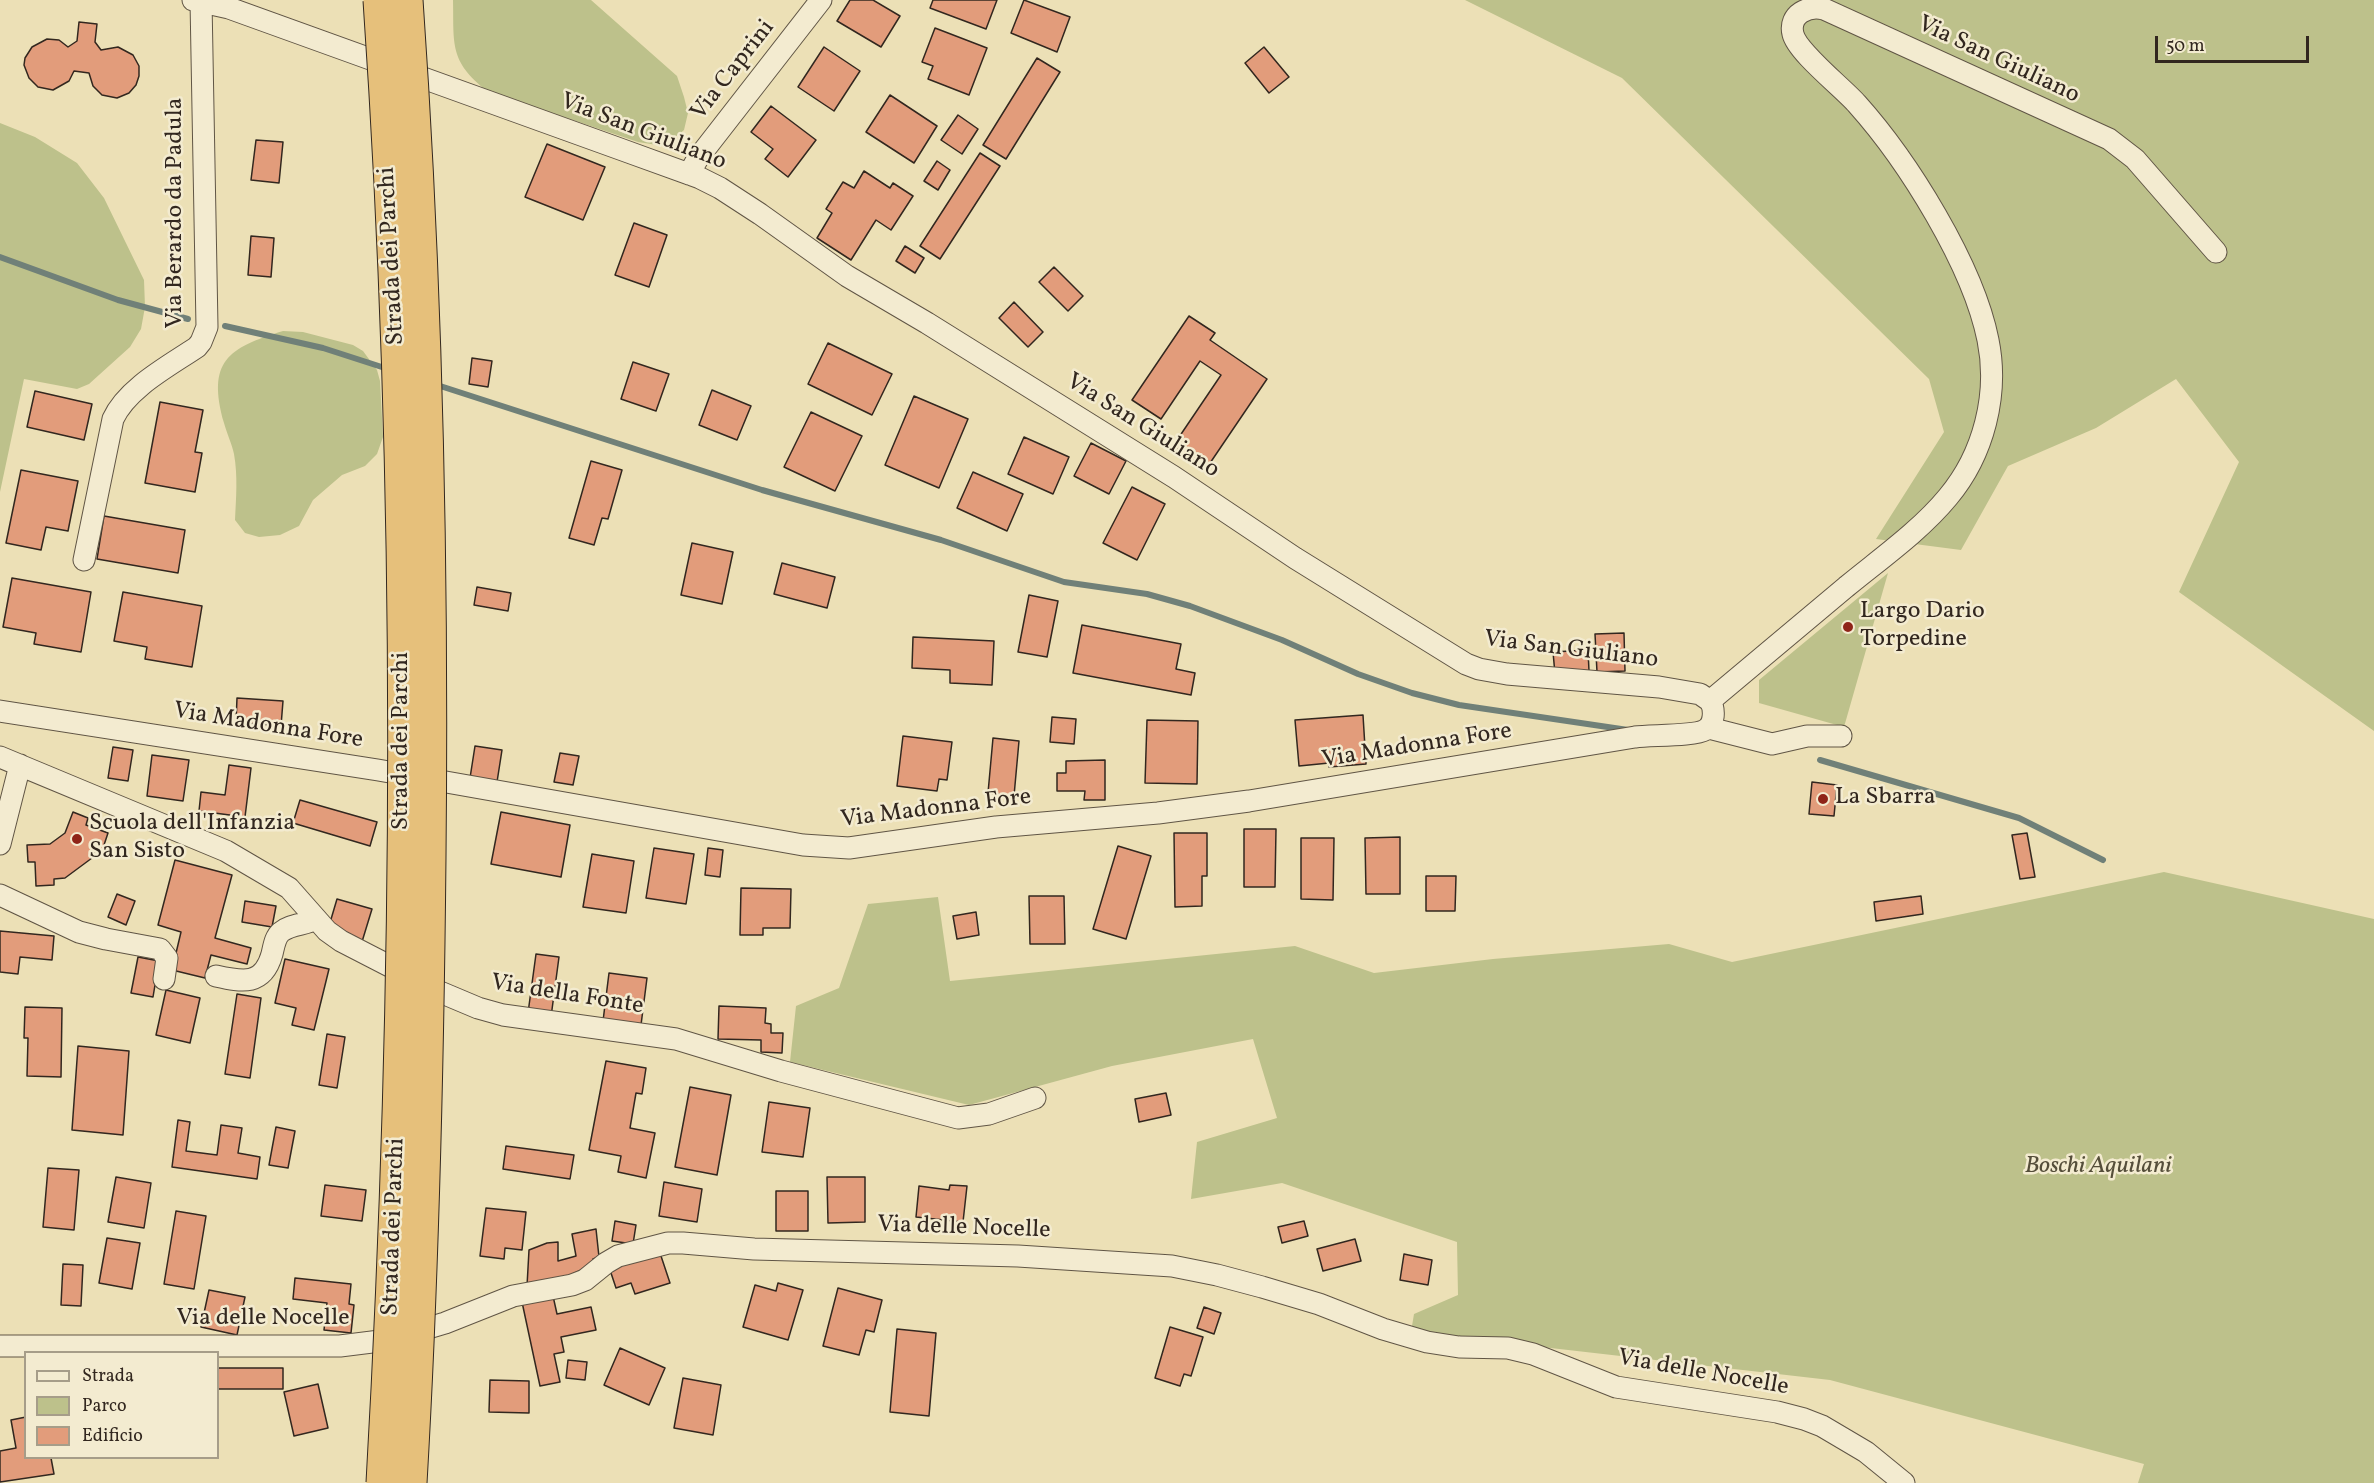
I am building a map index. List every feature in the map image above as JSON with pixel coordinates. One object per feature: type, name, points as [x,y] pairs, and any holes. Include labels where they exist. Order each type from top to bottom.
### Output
[{"type":"highway","name":"Strada dei Parchi","points":[[380,0],[397,360],[404,680],[403,932],[397,1188],[382,1483]]},
{"type":"highway","name":"Strada dei Parchi","points":[[406,0],[418,197],[431,687],[423,1188],[410,1483]]},
{"type":"street","name":"Via Caprini","points":[[689,174],[698,158],[821,0]]},
{"type":"street","name":"Via San Giuliano","points":[[197,1],[229,8],[689,174],[730,194],[847,276],[1155,465],[1295,558],[1466,664],[1479,669],[1508,674],[1659,687],[1700,694],[1710,700],[1902,540],[1948,497],[1967,470],[1976,451],[1986,423],[1992,388],[1991,357],[1985,325],[1976,295],[1964,270],[1917,185],[1874,126],[1838,84],[1800,47],[1792,34],[1792,27],[1800,13],[1816,7],[1824,9],[2109,139],[2135,159],[2216,252]]},
{"type":"street","name":"Via Berardo da Padula","points":[[84,560],[112,419],[118,407],[132,393],[197,347],[207,327],[197,1]]},
{"type":"street","points":[[1710,700],[1714,710],[1709,728],[1772,744],[1807,736],[1841,736]]},
{"type":"street","name":"Via Madonna Fore","points":[[0,711],[378,770],[831,848],[870,846],[996,826],[1123,817],[1197,808],[1635,736],[1698,733],[1709,728]]},
{"type":"street","name":"Via della Fonte","points":[[0,757],[226,851],[289,888],[327,931],[372,958],[440,992],[491,1012],[676,1039],[781,1071],[958,1118],[989,1114],[1035,1098]]},
{"type":"street","points":[[0,844],[20,765]]},
{"type":"street","points":[[0,895],[79,932],[160,949],[167,958],[164,979]]},
{"type":"street","points":[[216,976],[245,980],[257,977],[269,965],[276,940],[281,932],[316,919]]},
{"type":"street","name":"Via delle Nocelle","points":[[0,1346],[340,1346],[369,1343],[428,1328],[513,1296],[572,1285],[585,1280],[618,1256],[668,1243],[754,1249],[1018,1256],[1172,1266],[1262,1287],[1319,1304],[1383,1329],[1427,1342],[1459,1347],[1508,1348],[1533,1354],[1616,1388],[1777,1412],[1804,1419],[1822,1426],[1866,1452],[1904,1483]]},
{"type":"green space","points":[[453,0],[591,0],[677,76],[688,113],[684,130],[672,140],[657,145],[638,142],[487,91],[466,70],[456,51]]},
{"type":"green space","points":[[1465,0],[2374,0],[2374,731],[2179,592],[2239,462],[2176,379],[2096,428],[2008,466],[1961,550],[1876,539],[1944,432],[1929,379],[1622,78]]},
{"type":"green space","points":[[0,123],[35,137],[77,163],[104,198],[144,280],[145,307],[141,329],[130,347],[89,384],[77,389],[24,379],[0,492]]},
{"type":"green space","points":[[283,331],[303,332],[353,345],[363,351],[377,370],[380,381],[383,437],[377,454],[365,466],[342,475],[313,500],[299,526],[280,535],[259,537],[245,533],[235,520],[235,462],[219,402],[218,385],[220,372],[226,360],[235,351]]},
{"type":"green space","name":"Largo Dario Torpedine","points":[[1888,573],[1844,727],[1759,703],[1759,680]]},
{"type":"green space","name":"Boschi Aquilani","points":[[2164,872],[2374,919],[2374,1483],[2138,1483],[2144,1464],[1830,1380],[1411,1332],[1414,1314],[1458,1295],[1457,1242],[1282,1183],[1191,1199],[1197,1142],[1277,1118],[1253,1039],[1112,1066],[969,1105],[790,1062],[796,1006],[839,988],[868,904],[938,897],[950,981],[1295,946],[1374,973],[1493,959],[1669,944],[1732,962]]},
{"type":"building","points":[[850,0],[873,0],[900,16],[881,47],[837,21]]},
{"type":"building","points":[[933,0],[997,0],[986,29],[930,8]]},
{"type":"building","points":[[1024,0],[1070,17],[1057,52],[1011,33]]},
{"type":"building","points":[[79,22],[97,24],[95,42],[101,50],[118,47],[133,55],[139,66],[139,76],[136,85],[129,93],[117,98],[102,95],[93,86],[89,73],[74,71],[69,81],[53,90],[38,87],[29,78],[24,65],[25,58],[32,47],[47,39],[59,40],[68,47],[77,41]]},
{"type":"building","points":[[935,28],[987,48],[969,95],[928,79],[933,66],[922,62]]},
{"type":"building","points":[[824,47],[860,71],[834,111],[798,87]]},
{"type":"building","points":[[1264,47],[1289,77],[1269,93],[1245,63]]},
{"type":"building","points":[[1037,58],[1060,72],[1006,159],[983,145]]},
{"type":"building","points":[[890,95],[937,126],[914,163],[866,132]]},
{"type":"building","points":[[771,106],[816,140],[788,177],[765,159],[773,149],[751,132]]},
{"type":"building","points":[[958,115],[978,129],[962,154],[941,140]]},
{"type":"building","points":[[256,140],[283,142],[279,183],[251,180]]},
{"type":"building","points":[[547,144],[605,167],[583,220],[525,197]]},
{"type":"building","points":[[980,153],[1000,166],[940,259],[920,246]]},
{"type":"building","points":[[937,161],[950,170],[938,190],[924,181]]},
{"type":"building","points":[[864,171],[890,188],[893,183],[913,196],[891,230],[876,220],[851,260],[817,238],[832,213],[826,209],[843,182],[854,188]]},
{"type":"building","points":[[634,223],[667,235],[649,287],[615,275]]},
{"type":"building","points":[[251,236],[274,238],[271,277],[248,275]]},
{"type":"building","points":[[905,246],[924,258],[915,273],[896,261]]},
{"type":"building","points":[[1054,267],[1083,296],[1068,311],[1039,282]]},
{"type":"building","points":[[1014,302],[1043,332],[1028,347],[999,318]]},
{"type":"building","points":[[1189,316],[1215,333],[1210,340],[1267,379],[1206,469],[1173,446],[1221,375],[1200,361],[1161,419],[1132,400]]},
{"type":"building","points":[[828,343],[892,374],[872,415],[808,384]]},
{"type":"building","points":[[472,358],[492,361],[488,387],[469,384]]},
{"type":"building","points":[[633,362],[669,374],[656,411],[621,399]]},
{"type":"building","points":[[712,390],[751,406],[737,440],[699,425]]},
{"type":"building","points":[[35,391],[92,404],[84,440],[27,427]]},
{"type":"building","points":[[914,396],[968,419],[939,488],[885,465]]},
{"type":"building","points":[[160,402],[203,410],[195,452],[202,453],[195,492],[145,483]]},
{"type":"building","points":[[811,412],[862,436],[835,491],[784,467]]},
{"type":"building","points":[[1024,437],[1069,457],[1053,494],[1008,474]]},
{"type":"building","points":[[1091,443],[1126,461],[1109,494],[1074,476]]},
{"type":"building","points":[[591,461],[622,470],[608,519],[602,518],[594,545],[569,538]]},
{"type":"building","points":[[21,470],[78,481],[68,531],[46,527],[41,550],[6,543]]},
{"type":"building","points":[[973,472],[1023,494],[1007,531],[957,508]]},
{"type":"building","points":[[1132,487],[1165,504],[1137,560],[1103,543]]},
{"type":"building","points":[[104,516],[185,530],[178,573],[97,559]]},
{"type":"building","points":[[692,543],[733,552],[722,604],[681,595]]},
{"type":"building","points":[[782,563],[835,577],[827,608],[774,594]]},
{"type":"building","points":[[12,578],[91,592],[81,652],[34,644],[36,633],[3,627]]},
{"type":"building","points":[[477,587],[511,593],[508,611],[474,605]]},
{"type":"building","points":[[123,592],[202,606],[192,667],[145,659],[147,647],[114,641]]},
{"type":"building","points":[[1029,595],[1058,601],[1047,657],[1018,652]]},
{"type":"building","points":[[1082,625],[1181,644],[1176,669],[1195,673],[1191,695],[1073,673]]},
{"type":"building","points":[[1624,633],[1625,671],[1597,672],[1595,634]]},
{"type":"building","points":[[913,637],[994,641],[992,685],[950,683],[950,670],[912,668]]},
{"type":"building","points":[[1588,650],[1589,671],[1555,674],[1553,652]]},
{"type":"building","points":[[237,698],[283,701],[281,726],[236,722]]},
{"type":"building","points":[[1363,715],[1366,764],[1329,767],[1329,763],[1299,766],[1295,720]]},
{"type":"building","points":[[1052,717],[1076,719],[1074,744],[1050,742]]},
{"type":"building","points":[[1147,720],[1198,721],[1197,784],[1145,783]]},
{"type":"building","points":[[903,736],[952,742],[947,780],[939,779],[937,791],[897,786]]},
{"type":"building","points":[[993,738],[1019,741],[1014,796],[988,793]]},
{"type":"building","points":[[475,746],[502,750],[497,782],[470,778]]},
{"type":"building","points":[[113,747],[133,750],[128,781],[108,778]]},
{"type":"building","points":[[560,753],[579,756],[573,785],[554,782]]},
{"type":"building","points":[[152,755],[189,760],[183,801],[147,796]]},
{"type":"building","points":[[1105,760],[1105,800],[1084,800],[1085,791],[1057,791],[1057,773],[1066,773],[1066,761]]},
{"type":"building","points":[[229,765],[251,768],[245,817],[199,811],[201,792],[225,795]]},
{"type":"building","name":"La Sbarra","points":[[1812,782],[1837,785],[1834,816],[1809,814]]},
{"type":"building","points":[[300,800],[377,822],[370,846],[293,823]]},
{"type":"building","points":[[73,812],[88,818],[86,825],[108,833],[102,851],[96,849],[92,858],[65,878],[54,879],[54,885],[36,886],[35,862],[28,862],[27,845],[50,844],[65,833]]},
{"type":"building","points":[[501,812],[570,825],[561,877],[491,864]]},
{"type":"building","points":[[1244,829],[1276,829],[1275,887],[1244,887]]},
{"type":"building","points":[[1174,833],[1207,833],[1207,876],[1202,876],[1202,906],[1175,907]]},
{"type":"building","points":[[2027,833],[2035,877],[2020,879],[2012,835]]},
{"type":"building","points":[[1400,837],[1400,894],[1366,894],[1365,838]]},
{"type":"building","points":[[1301,838],[1334,838],[1333,900],[1301,899]]},
{"type":"building","points":[[1118,846],[1151,856],[1126,939],[1093,929]]},
{"type":"building","points":[[654,848],[694,854],[686,904],[646,898]]},
{"type":"building","points":[[708,848],[723,850],[720,877],[705,875]]},
{"type":"building","points":[[592,854],[634,861],[626,913],[583,907]]},
{"type":"building","points":[[175,860],[232,875],[215,938],[251,948],[247,964],[211,955],[205,978],[172,970],[181,932],[158,925]]},
{"type":"building","points":[[1426,876],[1456,876],[1455,911],[1426,911]]},
{"type":"building","points":[[741,888],[791,889],[790,928],[763,928],[763,935],[740,935]]},
{"type":"building","points":[[117,894],[135,901],[126,925],[108,917]]},
{"type":"building","points":[[1029,896],[1064,896],[1065,944],[1030,944]]},
{"type":"building","points":[[1921,896],[1923,914],[1876,921],[1874,902]]},
{"type":"building","points":[[337,899],[372,909],[361,945],[329,926]]},
{"type":"building","points":[[245,901],[276,906],[272,927],[242,922]]},
{"type":"building","points":[[976,912],[979,935],[957,939],[953,916]]},
{"type":"building","points":[[0,931],[54,936],[52,960],[20,957],[18,974],[0,972]]},
{"type":"building","points":[[536,954],[559,957],[551,1017],[528,1013]]},
{"type":"building","points":[[138,957],[159,961],[153,997],[131,993]]},
{"type":"building","points":[[285,959],[329,969],[314,1030],[292,1025],[296,1008],[275,1003]]},
{"type":"building","points":[[609,973],[647,978],[641,1025],[603,1021]]},
{"type":"building","points":[[166,990],[200,998],[190,1043],[156,1035]]},
{"type":"building","points":[[237,994],[261,998],[250,1078],[225,1074]]},
{"type":"building","points":[[719,1006],[766,1008],[765,1023],[771,1024],[771,1033],[783,1033],[782,1053],[761,1052],[761,1040],[718,1039]]},
{"type":"building","points":[[25,1007],[62,1008],[61,1077],[27,1076],[28,1038],[24,1038]]},
{"type":"building","points":[[327,1034],[345,1037],[337,1088],[319,1085]]},
{"type":"building","points":[[78,1046],[129,1051],[123,1135],[72,1130]]},
{"type":"building","points":[[606,1061],[646,1068],[642,1094],[636,1093],[630,1128],[655,1133],[646,1178],[618,1172],[621,1156],[589,1150]]},
{"type":"building","points":[[690,1087],[731,1095],[717,1175],[675,1167]]},
{"type":"building","points":[[1166,1093],[1171,1115],[1139,1122],[1135,1099]]},
{"type":"building","points":[[769,1102],[810,1108],[803,1157],[762,1152]]},
{"type":"building","points":[[178,1120],[190,1122],[186,1151],[217,1155],[221,1125],[242,1128],[238,1153],[260,1157],[257,1179],[172,1167]]},
{"type":"building","points":[[276,1127],[295,1131],[288,1168],[269,1165]]},
{"type":"building","points":[[506,1146],[574,1155],[570,1179],[503,1169]]},
{"type":"building","points":[[48,1168],[79,1170],[74,1230],[43,1227]]},
{"type":"building","points":[[116,1177],[151,1183],[144,1228],[108,1222]]},
{"type":"building","points":[[827,1177],[865,1177],[865,1222],[828,1223]]},
{"type":"building","points":[[664,1182],[702,1189],[697,1222],[659,1216]]},
{"type":"building","points":[[325,1185],[366,1190],[362,1221],[321,1216]]},
{"type":"building","points":[[950,1185],[967,1186],[963,1222],[916,1217],[919,1186],[949,1190]]},
{"type":"building","points":[[776,1191],[808,1191],[808,1231],[776,1231]]},
{"type":"building","points":[[486,1208],[526,1212],[522,1250],[505,1248],[504,1259],[480,1256]]},
{"type":"building","points":[[176,1211],[206,1216],[194,1289],[164,1284]]},
{"type":"building","points":[[615,1221],[636,1225],[633,1244],[612,1241]]},
{"type":"building","points":[[1304,1221],[1308,1236],[1282,1243],[1278,1227]]},
{"type":"building","points":[[596,1229],[599,1257],[593,1259],[594,1264],[545,1287],[527,1286],[529,1250],[547,1243],[558,1242],[558,1261],[576,1256],[572,1234]]},
{"type":"building","points":[[107,1238],[140,1243],[132,1289],[99,1283]]},
{"type":"building","points":[[1355,1239],[1361,1261],[1323,1271],[1317,1249]]},
{"type":"building","points":[[659,1250],[670,1283],[635,1294],[631,1283],[616,1288],[609,1267]]},
{"type":"building","points":[[1404,1254],[1432,1260],[1428,1285],[1400,1280]]},
{"type":"building","points":[[63,1264],[83,1265],[81,1306],[61,1305]]},
{"type":"building","points":[[295,1278],[351,1284],[349,1304],[354,1305],[351,1333],[324,1330],[327,1303],[293,1299]]},
{"type":"building","points":[[778,1283],[803,1290],[788,1340],[743,1327],[755,1285],[776,1291]]},
{"type":"building","points":[[838,1288],[882,1300],[874,1332],[866,1330],[859,1355],[823,1346]]},
{"type":"building","points":[[209,1290],[245,1297],[237,1335],[201,1327]]},
{"type":"building","points":[[553,1296],[557,1314],[591,1307],[596,1330],[561,1337],[564,1352],[554,1354],[560,1382],[540,1386],[522,1302]]},
{"type":"building","points":[[1204,1307],[1221,1313],[1214,1334],[1197,1328]]},
{"type":"building","points":[[1170,1327],[1203,1337],[1191,1376],[1184,1374],[1180,1386],[1155,1378]]},
{"type":"building","points":[[897,1329],[936,1333],[929,1416],[890,1412]]},
{"type":"building","points":[[620,1348],[665,1368],[649,1405],[604,1385]]},
{"type":"building","points":[[568,1360],[587,1362],[585,1380],[566,1378]]},
{"type":"building","points":[[219,1368],[283,1368],[283,1389],[219,1389]]},
{"type":"building","points":[[683,1378],[721,1385],[713,1435],[674,1428]]},
{"type":"building","points":[[490,1380],[529,1381],[529,1413],[489,1412]]},
{"type":"building","points":[[318,1384],[328,1428],[294,1436],[284,1392]]},
{"type":"building","points":[[24,1417],[24,1459],[51,1459],[54,1474],[0,1482],[0,1451],[16,1448],[11,1420]]},
{"type":"waterway","points":[[0,257],[118,300],[188,319]]},
{"type":"waterway","points":[[225,326],[323,348],[388,369]]},
{"type":"waterway","points":[[434,384],[762,490],[941,540],[1064,582],[1147,594],[1190,606],[1282,640],[1358,674],[1412,693],[1459,705],[1628,730]]},
{"type":"waterway","points":[[1820,760],[2019,818],[2103,860]]},
{"type":"place","name":"Largo Dario Torpedine","points":[[1848,627]]},
{"type":"place","name":"La Sbarra","points":[[1823,799]]},
{"type":"place","name":"Scuola dell'Infanzia San Sisto","points":[[77,839]]}]
